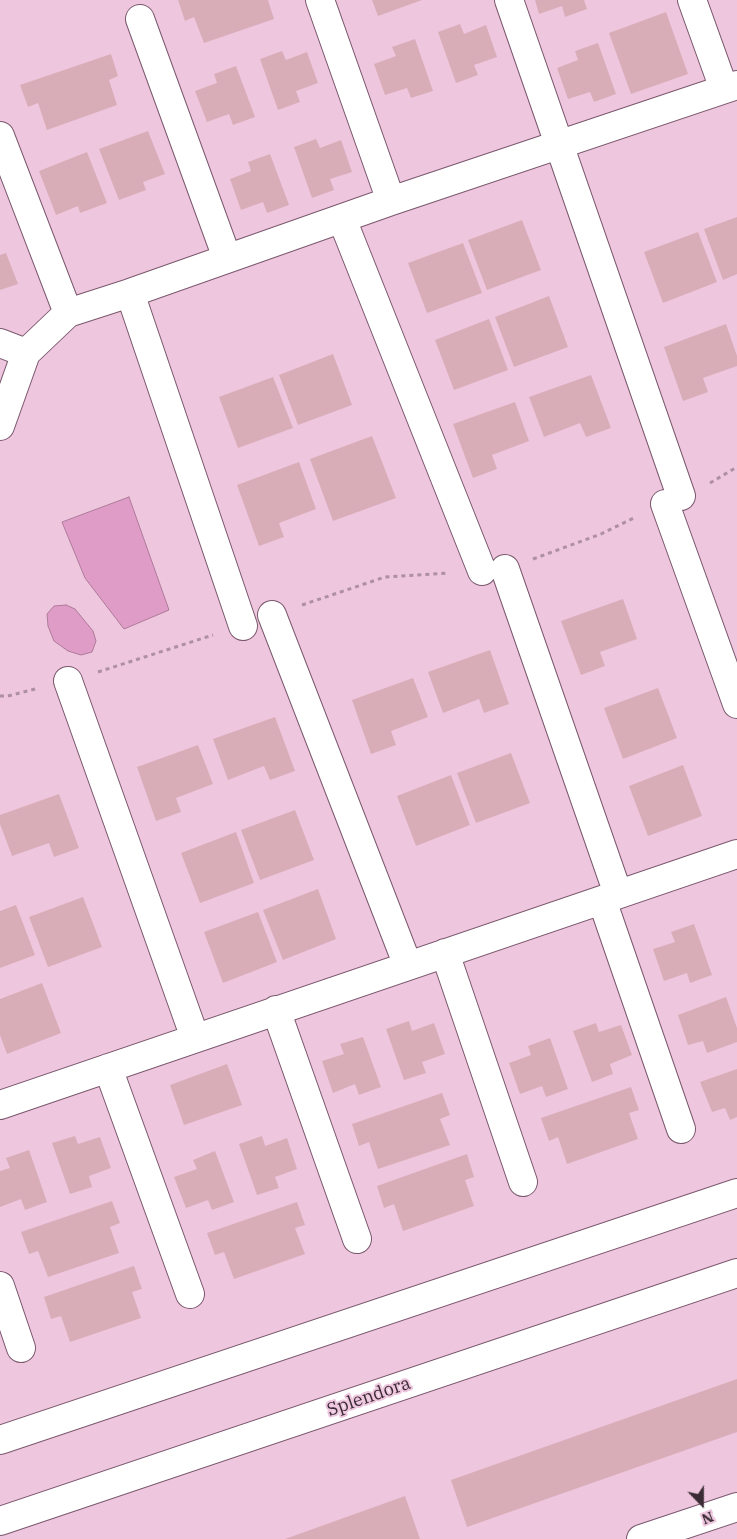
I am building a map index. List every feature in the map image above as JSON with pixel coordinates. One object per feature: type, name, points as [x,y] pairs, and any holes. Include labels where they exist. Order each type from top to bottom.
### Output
[{"type":"street","points":[[320,0],[391,201]]},
{"type":"street","points":[[509,0],[560,145],[737,704]]},
{"type":"street","points":[[0,426],[26,353],[68,313],[391,201],[731,87],[692,0]]},
{"type":"street","points":[[140,20],[227,258]]},
{"type":"street","points":[[0,136],[68,313]]},
{"type":"street","points":[[342,219],[493,570],[610,897],[681,1129]]},
{"type":"street","points":[[130,293],[243,626]]},
{"type":"street","points":[[0,343],[26,353]]},
{"type":"street","points":[[272,616],[408,966]]},
{"type":"street","points":[[68,681],[195,1038]]},
{"type":"street","points":[[0,1105],[737,854]]},
{"type":"street","points":[[445,954],[523,1182]]},
{"type":"street","points":[[276,1010],[357,1239]]},
{"type":"street","points":[[108,1068],[190,1294]]},
{"type":"street","points":[[0,1440],[737,1193]]},
{"type":"street","name":"Splendora","points":[[0,1521],[737,1273]]},
{"type":"street","points":[[0,1286],[21,1348]]},
{"type":"street","points":[[641,1539],[737,1507]]},
{"type":"path","points":[[272,616],[385,577],[493,570],[601,534],[698,490],[737,467]]},
{"type":"path","points":[[0,696],[8,696],[68,681],[243,626]]},
{"type":"shaded area","points":[[129,497],[169,610],[124,629],[85,578],[62,522]]},
{"type":"shaded area","points":[[66,605],[75,609],[93,631],[96,641],[92,652],[81,655],[68,651],[54,641],[48,626],[47,614],[54,606]]},
{"type":"building","points":[[178,0],[268,0],[274,19],[204,43],[194,17],[185,21]]},
{"type":"building","points":[[372,0],[422,0],[378,16]]},
{"type":"building","points":[[535,0],[584,0],[587,9],[565,17],[562,6],[539,14]]},
{"type":"building","points":[[666,12],[688,74],[631,94],[609,33]]},
{"type":"building","points":[[460,24],[464,34],[486,25],[497,57],[474,65],[478,75],[456,83],[438,32]]},
{"type":"building","points":[[415,39],[433,91],[411,98],[407,88],[385,95],[374,64],[396,56],[392,47]]},
{"type":"building","points":[[598,43],[616,94],[594,102],[590,92],[568,99],[557,68],[578,60],[575,51]]},
{"type":"building","points":[[282,51],[286,60],[307,52],[318,83],[296,91],[300,102],[278,110],[260,59]]},
{"type":"building","points":[[111,54],[118,76],[109,80],[117,105],[47,130],[38,103],[28,107],[20,85]]},
{"type":"building","points":[[236,66],[255,117],[233,125],[229,114],[207,122],[195,91],[217,83],[214,74]]},
{"type":"building","points":[[148,131],[165,174],[143,182],[146,190],[119,200],[99,149]]},
{"type":"building","points":[[316,139],[320,148],[341,140],[352,172],[330,179],[334,190],[312,198],[294,147]]},
{"type":"building","points":[[87,152],[107,203],[80,213],[78,206],[56,215],[39,171]]},
{"type":"building","points":[[270,154],[289,205],[267,213],[263,202],[241,210],[230,179],[251,171],[248,162]]},
{"type":"building","points":[[737,217],[737,274],[723,280],[704,229]]},
{"type":"building","points":[[522,220],[541,270],[487,290],[468,240]]},
{"type":"building","points":[[698,232],[717,282],[663,303],[644,252]]},
{"type":"building","points":[[463,243],[482,293],[427,313],[408,263]]},
{"type":"building","points":[[6,253],[18,284],[0,290],[0,255]]},
{"type":"building","points":[[549,296],[568,347],[514,367],[495,317]]},
{"type":"building","points":[[489,319],[508,370],[454,390],[435,340]]},
{"type":"building","points":[[726,324],[737,356],[737,366],[703,378],[708,392],[683,401],[664,347]]},
{"type":"building","points":[[333,354],[352,405],[298,425],[279,375]]},
{"type":"building","points":[[591,375],[611,428],[586,437],[580,423],[544,437],[529,397]]},
{"type":"building","points":[[273,377],[293,428],[238,448],[219,397]]},
{"type":"building","points":[[515,402],[529,441],[492,455],[497,469],[473,478],[453,424]]},
{"type":"building","points":[[372,436],[396,498],[333,521],[310,459]]},
{"type":"building","points":[[299,462],[316,509],[279,523],[284,537],[259,546],[237,485]]},
{"type":"building","points":[[623,599],[637,639],[600,652],[605,666],[581,675],[561,621]]},
{"type":"building","points":[[490,650],[509,704],[484,713],[479,699],[443,713],[428,672]]},
{"type":"building","points":[[413,678],[428,717],[391,731],[396,745],[371,754],[352,700]]},
{"type":"building","points":[[658,688],[677,738],[623,759],[604,708]]},
{"type":"building","points":[[275,717],[295,771],[270,780],[264,766],[228,780],[213,739]]},
{"type":"building","points":[[198,745],[213,784],[176,798],[181,812],[156,821],[137,767]]},
{"type":"building","points":[[511,753],[530,803],[476,823],[457,773]]},
{"type":"building","points":[[683,765],[702,816],[648,836],[629,786]]},
{"type":"building","points":[[451,775],[470,825],[416,846],[397,796]]},
{"type":"building","points":[[59,794],[79,848],[54,857],[49,843],[12,856],[0,824],[0,815]]},
{"type":"building","points":[[295,810],[314,860],[260,880],[241,830]]},
{"type":"building","points":[[236,832],[254,883],[200,903],[181,853]]},
{"type":"building","points":[[318,889],[336,939],[283,960],[263,910]]},
{"type":"building","points":[[83,897],[102,947],[48,967],[29,917]]},
{"type":"building","points":[[16,905],[35,955],[0,968],[0,911]]},
{"type":"building","points":[[258,912],[277,962],[223,983],[204,932]]},
{"type":"building","points":[[694,924],[712,975],[690,983],[687,973],[664,981],[653,949],[675,942],[671,932]]},
{"type":"building","points":[[42,983],[61,1033],[7,1054],[0,1035],[0,999]]},
{"type":"building","points":[[726,997],[737,1028],[737,1042],[707,1053],[703,1041],[688,1045],[678,1015]]},
{"type":"building","points":[[409,1021],[412,1031],[434,1023],[445,1054],[422,1062],[426,1073],[404,1080],[386,1029]]},
{"type":"building","points":[[596,1023],[599,1032],[621,1025],[632,1055],[610,1064],[613,1074],[592,1082],[573,1031]]},
{"type":"building","points":[[363,1037],[381,1087],[359,1095],[355,1084],[333,1093],[322,1061],[344,1054],[340,1044]]},
{"type":"building","points":[[550,1038],[568,1089],[546,1097],[542,1086],[520,1094],[509,1063],[531,1055],[528,1046]]},
{"type":"building","points":[[227,1064],[242,1105],[184,1125],[170,1085]]},
{"type":"building","points":[[737,1069],[737,1117],[730,1120],[725,1108],[712,1112],[700,1082]]},
{"type":"building","points":[[631,1087],[639,1110],[629,1113],[638,1139],[567,1164],[558,1137],[549,1141],[541,1118]]},
{"type":"building","points":[[442,1093],[450,1115],[440,1119],[450,1145],[378,1169],[369,1142],[359,1146],[352,1124]]},
{"type":"building","points":[[75,1136],[78,1144],[100,1137],[111,1168],[89,1176],[92,1187],[70,1194],[52,1143]]},
{"type":"building","points":[[262,1136],[265,1146],[287,1138],[297,1169],[275,1177],[279,1188],[257,1195],[239,1144]]},
{"type":"building","points":[[29,1150],[47,1202],[25,1210],[21,1199],[0,1207],[0,1171],[10,1168],[6,1158]]},
{"type":"building","points":[[215,1151],[234,1202],[212,1210],[208,1200],[186,1208],[174,1177],[197,1169],[193,1160]]},
{"type":"building","points":[[467,1154],[474,1177],[465,1180],[474,1206],[403,1231],[394,1204],[384,1208],[377,1186]]},
{"type":"building","points":[[112,1201],[120,1223],[110,1227],[119,1253],[48,1277],[38,1251],[29,1254],[21,1232]]},
{"type":"building","points":[[297,1202],[305,1225],[295,1228],[305,1254],[234,1279],[224,1252],[215,1255],[207,1233]]},
{"type":"building","points":[[134,1266],[142,1289],[132,1292],[141,1318],[70,1342],[61,1316],[51,1319],[44,1297]]},
{"type":"building","points":[[737,1379],[737,1432],[467,1527],[451,1480]]},
{"type":"building","points":[[405,1496],[420,1539],[285,1539]]}]
